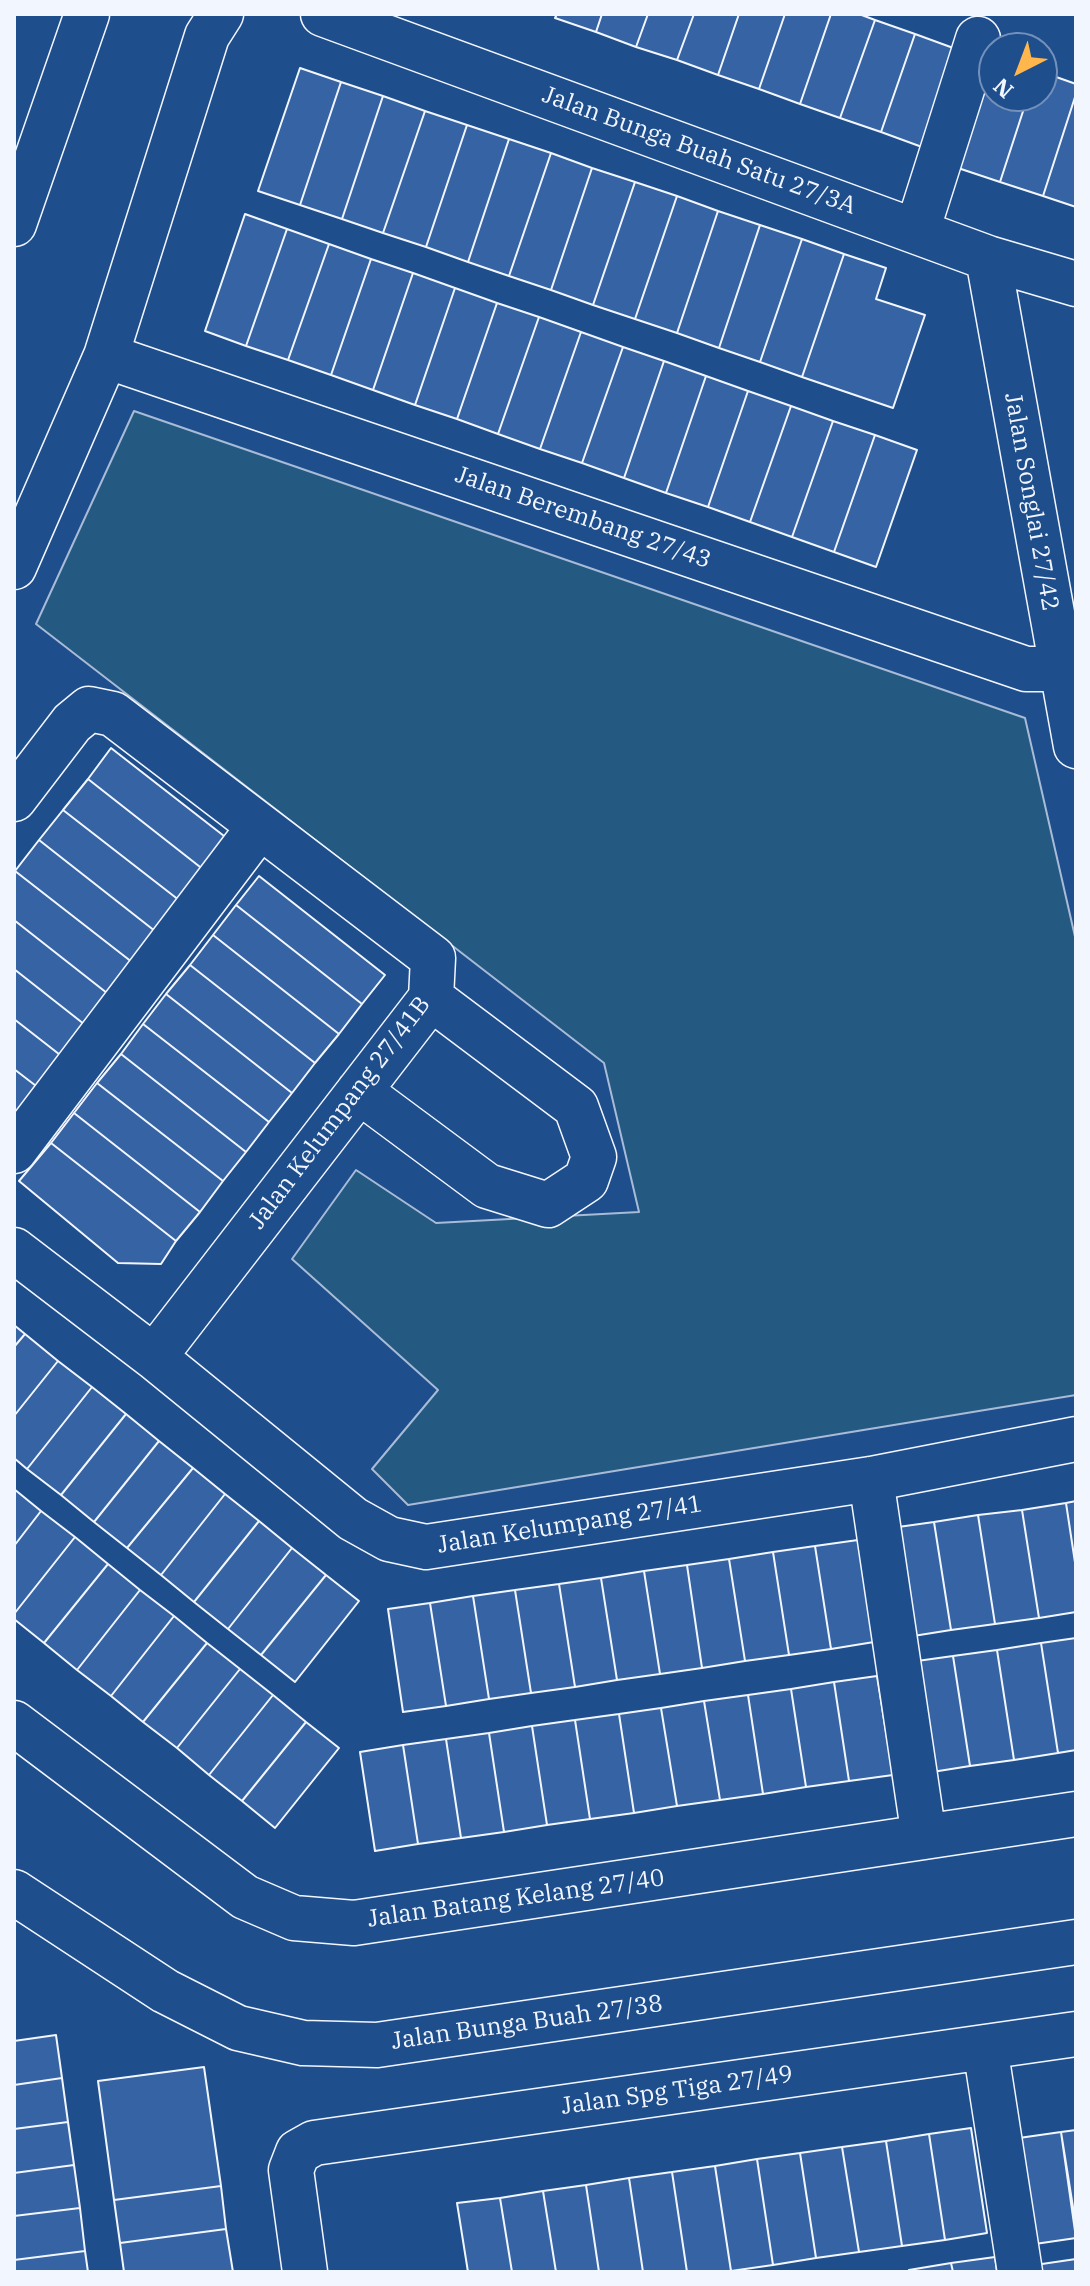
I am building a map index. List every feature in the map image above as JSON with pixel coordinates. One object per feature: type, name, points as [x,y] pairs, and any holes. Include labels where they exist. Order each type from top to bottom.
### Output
[{"type":"street","points":[[14,224],[87,14]]},
{"type":"street","points":[[14,567],[106,356],[207,36],[221,14]]},
{"type":"street","name":"Jalan Bunga Buah Satu 27/3A","points":[[323,14],[988,258],[1076,284]]},
{"type":"street","points":[[917,231],[978,39]]},
{"type":"street","name":"Jalan Songlai 27/42","points":[[988,258],[1076,746]]},
{"type":"street","name":"Jalan Berembang 27/43","points":[[106,356],[1026,669],[1061,669]]},
{"type":"street","points":[[14,799],[72,723],[89,709],[113,714],[260,826],[14,1151]]},
{"type":"street","name":"Jalan Kelumpang 27/41B","points":[[154,1357],[431,998],[433,958],[260,826]]},
{"type":"street","points":[[359,1091],[487,1186],[548,1205],[586,1180],[594,1157],[576,1107],[431,998]]},
{"type":"street","name":"Jalan Kelumpang 27/41","points":[[14,1250],[154,1357],[353,1519],[389,1539],[426,1547],[871,1479],[1076,1439]]},
{"type":"street","points":[[871,1479],[924,1837]]},
{"type":"street","name":"Jalan Batang Kelang 27/40","points":[[14,1723],[245,1897],[294,1918],[354,1923],[1076,1814]]},
{"type":"street","name":"Jalan Bunga Buah 27/38","points":[[15,1894],[165,1991],[238,2028],[303,2043],[377,2045],[1076,1942]]},
{"type":"street","name":"Jalan Spg Tiga 27/49","points":[[305,2272],[291,2170],[298,2152],[314,2143],[1076,2034]]},
{"type":"street","points":[[985,2047],[1020,2272]]},
{"type":"shaded area","points":[[134,411],[1025,718],[1076,941],[1076,1395],[408,1505],[372,1469],[438,1390],[292,1259],[356,1170],[436,1223],[639,1212],[604,1063],[36,624]]},
{"type":"building","points":[[557,14],[602,14],[596,32],[555,18]]},
{"type":"building","points":[[602,14],[648,14],[636,47],[596,32]]},
{"type":"building","points":[[648,14],[694,14],[677,60],[636,47]]},
{"type":"building","points":[[694,14],[739,14],[718,75],[677,60]]},
{"type":"building","points":[[739,14],[785,14],[759,89],[718,75]]},
{"type":"building","points":[[785,14],[831,14],[800,104],[759,89]]},
{"type":"building","points":[[831,14],[859,14],[875,20],[840,118],[800,104]]},
{"type":"building","points":[[875,20],[915,34],[881,132],[840,118]]},
{"type":"building","points":[[915,34],[956,49],[922,147],[881,132]]},
{"type":"building","points":[[300,68],[341,82],[300,205],[258,191]]},
{"type":"building","points":[[1058,78],[1076,84],[1076,94],[1043,196],[1000,182],[1023,112],[1058,112]]},
{"type":"building","points":[[341,82],[383,96],[342,219],[300,205]]},
{"type":"building","points":[[1076,94],[1076,207],[1043,196]]},
{"type":"building","points":[[383,96],[425,111],[383,233],[342,219]]},
{"type":"building","points":[[978,107],[978,112],[1023,112],[1000,182],[958,168]]},
{"type":"building","points":[[425,111],[467,125],[426,247],[383,233]]},
{"type":"building","points":[[467,125],[509,139],[468,262],[426,247]]},
{"type":"building","points":[[509,139],[551,153],[509,276],[468,262]]},
{"type":"building","points":[[551,153],[592,168],[551,290],[509,276]]},
{"type":"building","points":[[592,168],[635,182],[593,305],[551,290]]},
{"type":"building","points":[[635,182],[677,196],[635,319],[593,305]]},
{"type":"building","points":[[677,196],[718,211],[677,333],[635,319]]},
{"type":"building","points":[[718,211],[760,225],[719,348],[677,333]]},
{"type":"building","points":[[245,214],[287,229],[246,346],[205,331]]},
{"type":"building","points":[[760,225],[802,239],[760,362],[719,348]]},
{"type":"building","points":[[287,229],[329,244],[288,360],[246,346]]},
{"type":"building","points":[[802,239],[844,254],[802,377],[760,362]]},
{"type":"building","points":[[329,244],[371,259],[331,375],[288,360]]},
{"type":"building","points":[[844,254],[886,268],[876,299],[925,315],[893,408],[802,377]]},
{"type":"building","points":[[371,259],[413,273],[373,390],[331,375]]},
{"type":"building","points":[[413,273],[455,288],[415,405],[373,390]]},
{"type":"building","points":[[455,288],[497,303],[457,419],[415,405]]},
{"type":"building","points":[[497,303],[539,317],[498,434],[457,419]]},
{"type":"building","points":[[539,317],[581,332],[540,449],[498,434]]},
{"type":"building","points":[[581,332],[623,347],[582,463],[540,449]]},
{"type":"building","points":[[623,347],[664,361],[624,478],[582,463]]},
{"type":"building","points":[[664,361],[706,376],[666,493],[624,478]]},
{"type":"building","points":[[706,376],[748,391],[708,507],[666,493]]},
{"type":"building","points":[[748,391],[791,406],[750,522],[708,507]]},
{"type":"building","points":[[791,406],[833,421],[792,537],[750,522]]},
{"type":"building","points":[[833,421],[875,435],[834,552],[792,537]]},
{"type":"building","points":[[875,435],[917,450],[876,567],[834,552]]},
{"type":"building","points":[[111,748],[233,843],[209,874],[88,779]]},
{"type":"building","points":[[88,779],[209,874],[184,904],[63,810]]},
{"type":"building","points":[[63,810],[184,904],[160,935],[39,840]]},
{"type":"building","points":[[39,840],[160,935],[137,966],[15,871]]},
{"type":"building","points":[[15,871],[137,966],[112,997],[14,920]]},
{"type":"building","points":[[259,876],[385,975],[362,1004],[236,905]]},
{"type":"building","points":[[236,905],[362,1004],[339,1034],[213,935]]},
{"type":"building","points":[[14,920],[112,997],[89,1028],[14,969]]},
{"type":"building","points":[[213,935],[339,1034],[315,1063],[190,965]]},
{"type":"building","points":[[190,965],[315,1063],[292,1093],[166,994]]},
{"type":"building","points":[[14,969],[89,1028],[64,1058],[14,1019]]},
{"type":"building","points":[[166,994],[292,1093],[269,1122],[143,1024]]},
{"type":"building","points":[[14,1019],[64,1058],[40,1089],[14,1069]]},
{"type":"building","points":[[143,1024],[269,1122],[246,1152],[121,1054]]},
{"type":"building","points":[[121,1054],[246,1152],[223,1181],[97,1083]]},
{"type":"building","points":[[14,1069],[40,1089],[14,1119]]},
{"type":"building","points":[[97,1083],[223,1181],[200,1212],[74,1113]]},
{"type":"building","points":[[74,1113],[200,1212],[176,1241],[51,1143]]},
{"type":"building","points":[[51,1143],[176,1241],[161,1264],[118,1263],[19,1181]]},
{"type":"building","points":[[14,1325],[25,1334],[14,1347]]},
{"type":"building","points":[[25,1334],[58,1361],[14,1416],[14,1347]]},
{"type":"building","points":[[58,1361],[92,1387],[27,1469],[14,1458],[14,1416]]},
{"type":"building","points":[[92,1387],[126,1414],[61,1495],[27,1469]]},
{"type":"building","points":[[126,1414],[159,1441],[94,1522],[61,1495]]},
{"type":"building","points":[[159,1441],[193,1468],[127,1548],[94,1522]]},
{"type":"building","points":[[193,1468],[225,1494],[161,1575],[127,1548]]},
{"type":"building","points":[[14,1489],[41,1511],[14,1546]]},
{"type":"building","points":[[225,1494],[259,1521],[194,1602],[161,1575]]},
{"type":"building","points":[[1076,1501],[1076,1569],[1066,1503]]},
{"type":"building","points":[[1066,1503],[1076,1569],[1076,1612],[1039,1618],[1022,1510]]},
{"type":"building","points":[[1022,1510],[1039,1618],[995,1624],[978,1515]]},
{"type":"building","points":[[41,1511],[75,1537],[14,1614],[14,1546]]},
{"type":"building","points":[[978,1515],[995,1624],[951,1630],[934,1522]]},
{"type":"building","points":[[259,1521],[292,1548],[228,1629],[194,1602]]},
{"type":"building","points":[[934,1522],[951,1630],[907,1637],[891,1528]]},
{"type":"building","points":[[75,1537],[108,1564],[44,1643],[14,1619],[14,1614]]},
{"type":"building","points":[[858,1540],[874,1642],[831,1649],[815,1546]]},
{"type":"building","points":[[815,1546],[831,1649],[789,1655],[773,1552]]},
{"type":"building","points":[[292,1548],[326,1575],[261,1655],[228,1629]]},
{"type":"building","points":[[773,1552],[789,1655],[745,1661],[729,1559]]},
{"type":"building","points":[[729,1559],[745,1661],[702,1668],[687,1565]]},
{"type":"building","points":[[108,1564],[140,1590],[77,1670],[44,1643]]},
{"type":"building","points":[[687,1565],[702,1668],[660,1674],[644,1571]]},
{"type":"building","points":[[644,1571],[660,1674],[617,1680],[601,1578]]},
{"type":"building","points":[[326,1575],[359,1601],[295,1682],[261,1655]]},
{"type":"building","points":[[601,1578],[617,1680],[575,1687],[559,1584]]},
{"type":"building","points":[[559,1584],[575,1687],[531,1693],[515,1590]]},
{"type":"building","points":[[140,1590],[174,1616],[111,1696],[77,1670]]},
{"type":"building","points":[[515,1590],[531,1693],[489,1699],[473,1596]]},
{"type":"building","points":[[473,1596],[489,1699],[446,1706],[430,1603]]},
{"type":"building","points":[[430,1603],[446,1706],[403,1712],[388,1609]]},
{"type":"building","points":[[174,1616],[207,1643],[143,1722],[111,1696]]},
{"type":"building","points":[[1076,1638],[1076,1750],[1058,1753],[1041,1643]]},
{"type":"building","points":[[207,1643],[240,1669],[177,1748],[143,1722]]},
{"type":"building","points":[[1041,1643],[1058,1753],[1014,1760],[997,1650]]},
{"type":"building","points":[[997,1650],[1014,1760],[970,1766],[953,1656]]},
{"type":"building","points":[[953,1656],[970,1766],[926,1773],[910,1662]]},
{"type":"building","points":[[240,1669],[273,1695],[209,1775],[177,1748]]},
{"type":"building","points":[[877,1676],[893,1775],[849,1781],[834,1682]]},
{"type":"building","points":[[834,1682],[849,1781],[806,1787],[791,1689]]},
{"type":"building","points":[[791,1689],[806,1787],[763,1794],[748,1695]]},
{"type":"building","points":[[273,1695],[306,1722],[242,1801],[209,1775]]},
{"type":"building","points":[[748,1695],[763,1794],[720,1800],[704,1701]]},
{"type":"building","points":[[704,1701],[720,1800],[677,1806],[661,1708]]},
{"type":"building","points":[[661,1708],[677,1806],[634,1813],[619,1714]]},
{"type":"building","points":[[619,1714],[634,1813],[590,1819],[575,1720]]},
{"type":"building","points":[[575,1720],[590,1819],[547,1825],[532,1726]]},
{"type":"building","points":[[306,1722],[339,1748],[275,1828],[242,1801]]},
{"type":"building","points":[[532,1726],[547,1825],[504,1832],[489,1733]]},
{"type":"building","points":[[489,1733],[504,1832],[461,1838],[446,1739]]},
{"type":"building","points":[[446,1739],[461,1838],[418,1844],[403,1745]]},
{"type":"building","points":[[403,1745],[418,1844],[375,1851],[360,1752]]},
{"type":"building","points":[[56,2035],[62,2078],[14,2085],[14,2041]]},
{"type":"building","points":[[204,2067],[221,2186],[114,2200],[98,2081]]},
{"type":"building","points":[[62,2078],[68,2122],[14,2129],[14,2085]]},
{"type":"building","points":[[68,2122],[74,2165],[14,2173],[14,2129]]},
{"type":"building","points":[[971,2128],[987,2233],[945,2240],[929,2134]]},
{"type":"building","points":[[1076,2130],[1076,2226],[1061,2132]]},
{"type":"building","points":[[1061,2132],[1076,2238],[1035,2244],[1019,2138]]},
{"type":"building","points":[[929,2134],[945,2240],[902,2246],[886,2141]]},
{"type":"building","points":[[886,2141],[902,2246],[859,2252],[842,2147]]},
{"type":"building","points":[[842,2147],[859,2252],[816,2258],[800,2153]]},
{"type":"building","points":[[800,2153],[816,2258],[773,2265],[757,2159]]},
{"type":"building","points":[[757,2159],[773,2265],[731,2271],[715,2166]]},
{"type":"building","points":[[74,2165],[80,2208],[14,2216],[14,2173]]},
{"type":"building","points":[[715,2166],[731,2271],[687,2272],[672,2172]]},
{"type":"building","points":[[672,2172],[687,2272],[643,2272],[629,2178]]},
{"type":"building","points":[[629,2178],[643,2272],[599,2272],[586,2185]]},
{"type":"building","points":[[586,2185],[599,2272],[556,2272],[543,2191]]},
{"type":"building","points":[[221,2186],[226,2229],[120,2243],[114,2200]]},
{"type":"building","points":[[543,2191],[556,2272],[512,2272],[500,2198]]},
{"type":"building","points":[[500,2198],[512,2272],[468,2272],[457,2203]]},
{"type":"building","points":[[80,2208],[85,2251],[14,2260],[14,2216]]},
{"type":"building","points":[[226,2229],[233,2272],[124,2272],[120,2243]]},
{"type":"building","points":[[85,2251],[88,2272],[14,2272],[14,2260]]},
{"type":"building","points":[[995,2257],[997,2272],[953,2272],[951,2263]]},
{"type":"building","points":[[1076,2259],[1076,2272],[1036,2272],[1035,2265]]},
{"type":"building","points":[[951,2263],[953,2272],[909,2270]]}]
